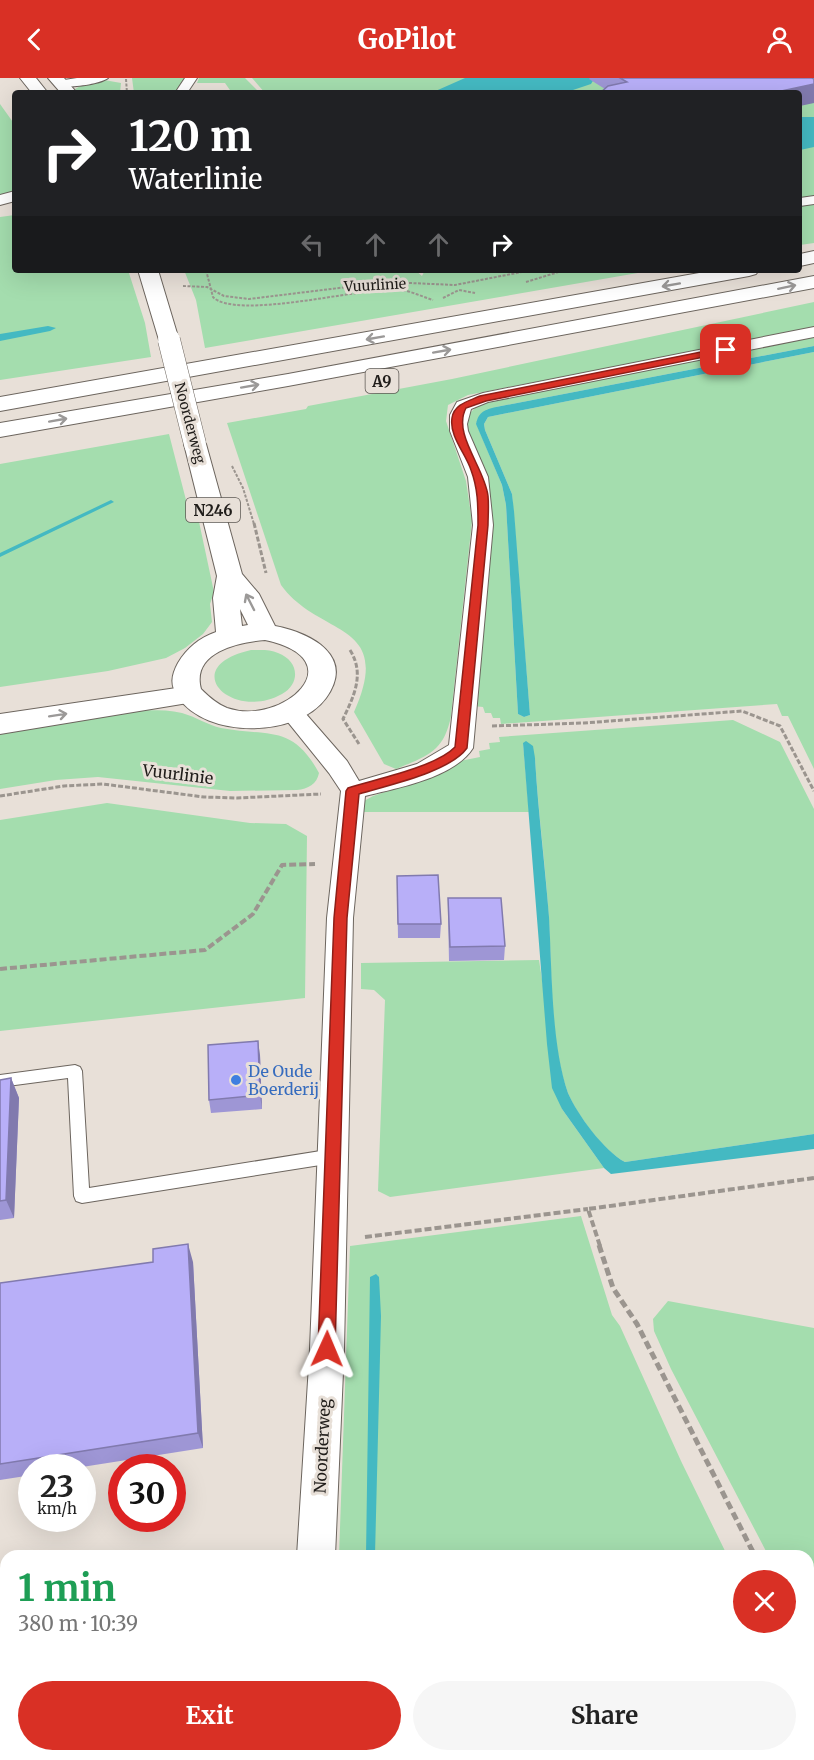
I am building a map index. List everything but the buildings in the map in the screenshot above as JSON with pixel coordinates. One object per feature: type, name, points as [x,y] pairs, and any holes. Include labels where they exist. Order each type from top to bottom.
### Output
[{"type":"main road","points":[[28,78],[38,90]]},
{"type":"main road","name":"Noorderweg","points":[[149,273],[169,340],[230,576],[226,598],[230,636]]},
{"type":"main road","points":[[0,404],[732,273]]},
{"type":"main road","name":"A9","points":[[0,430],[288,380],[814,282]]},
{"type":"main road","name":"A9","points":[[165,423],[394,379],[680,319],[760,292]]},
{"type":"main road","points":[[0,395],[141,380]]},
{"type":"main road","name":"Noorderweg","points":[[230,576],[246,594],[265,632]]},
{"type":"main road","points":[[265,632],[287,636],[305,644],[318,656],[323,670],[320,686],[309,700],[291,711],[269,718],[233,718],[222,716],[203,707],[188,685],[193,658],[208,645],[230,636],[265,632]]},
{"type":"main road","points":[[0,704],[188,685]]},
{"type":"main road","points":[[0,724],[188,685]]},
{"type":"street","points":[[62,85],[102,78]]},
{"type":"street","points":[[291,711],[338,767],[353,791],[417,772],[452,758],[461,748],[483,525],[483,496],[476,468],[460,438],[456,418],[463,406],[483,398],[814,332]]},
{"type":"street","name":"Noorderweg","points":[[316,1550],[327,1349],[328,1243],[340,918],[353,791]]},
{"type":"lane","points":[[0,1081],[75,1071],[82,1196],[333,1156]]},
{"type":"path","points":[[206,273],[207,284],[216,300],[234,306],[396,289],[436,301],[459,290],[481,294]]},
{"type":"path","name":"Vuurlinie","points":[[183,286],[211,289],[224,296],[249,299],[388,282],[455,285],[517,273]]},
{"type":"path","points":[[522,284],[556,273]]},
{"type":"path","points":[[463,727],[584,723],[742,711],[780,726],[814,792]]},
{"type":"path","name":"Vuurlinie","points":[[0,796],[64,786],[103,784],[204,797],[237,798],[353,791]]},
{"type":"path","points":[[0,969],[205,950],[253,914],[282,866],[294,864]]},
{"type":"path","points":[[328,1243],[814,1178]]},
{"type":"path","points":[[588,1209],[613,1288],[637,1324],[752,1550]]},
{"type":"green space","points":[[132,78],[185,78],[177,90],[134,90]]},
{"type":"green space","points":[[199,78],[245,78],[257,90],[230,90],[225,83],[197,83]]},
{"type":"green space","points":[[252,78],[814,78],[814,243],[802,245],[802,90],[262,90]]},
{"type":"green space","points":[[104,80],[121,83],[120,90],[76,90],[86,83]]},
{"type":"green space","points":[[0,104],[12,121],[12,192],[0,196]]},
{"type":"green space","points":[[12,215],[12,273],[129,273],[145,323],[151,357],[0,380],[0,217]]},
{"type":"green space","points":[[185,273],[418,273],[422,276],[424,273],[638,273],[205,348],[196,300]]},
{"type":"green space","points":[[814,302],[814,328],[468,395],[448,405],[446,421],[466,481],[472,521],[451,716],[444,738],[433,751],[396,769],[384,764],[354,712],[364,682],[365,661],[359,645],[347,634],[297,602],[281,585],[227,423],[452,379]]},
{"type":"green space","points":[[814,336],[814,346],[496,407],[476,423],[502,485],[506,505],[518,714],[524,717],[530,715],[512,494],[485,430],[484,424],[488,417],[814,352],[814,769],[788,716],[782,716],[777,704],[501,724],[500,718],[493,718],[491,713],[485,713],[483,707],[473,706],[490,497],[488,477],[463,420],[483,400]]},
{"type":"green space","points":[[169,434],[186,500],[195,503],[214,592],[210,604],[212,622],[203,634],[185,648],[166,658],[108,671],[0,687],[0,464]]},
{"type":"green space","points":[[251,650],[275,652],[290,661],[294,667],[295,678],[282,694],[263,701],[246,701],[230,697],[220,689],[215,679],[217,668],[229,658]]},
{"type":"green space","points":[[132,710],[176,712],[221,728],[277,735],[299,746],[319,773],[318,777],[311,785],[297,790],[230,791],[98,777],[56,780],[0,789],[0,732]]},
{"type":"green space","points":[[733,720],[780,742],[814,809],[814,1134],[625,1162],[608,1150],[584,1122],[572,1102],[562,1074],[553,1008],[548,901],[535,758],[523,743],[529,812],[359,812],[364,801],[373,796],[442,773],[460,761],[480,757],[479,751],[490,749],[489,743],[500,742],[499,737]]},
{"type":"green space","points":[[107,803],[250,823],[286,824],[307,836],[305,998],[0,1031],[0,820]]},
{"type":"green space","points":[[539,960],[562,1109],[604,1168],[390,1197],[378,1191],[385,1000],[374,990],[361,989],[361,963]]},
{"type":"green space","points":[[581,1216],[612,1315],[620,1326],[681,1461],[725,1550],[339,1550],[350,1246]]},
{"type":"green space","points":[[668,1301],[814,1328],[814,1550],[765,1550],[671,1369],[654,1331],[653,1319]]},
{"type":"water","points":[[465,78],[594,79],[591,84],[573,90],[438,90]]},
{"type":"water","points":[[802,117],[814,117],[814,147],[802,150]]},
{"type":"water","points":[[48,326],[56,328],[0,341],[0,334]]},
{"type":"water","points":[[814,346],[814,352],[488,417],[484,424],[485,430],[512,494],[514,511],[530,715],[524,717],[518,714],[506,505],[502,485],[476,424],[481,414],[496,407]]},
{"type":"water","points":[[111,500],[114,502],[0,557],[0,553]]},
{"type":"water","points":[[526,741],[533,746],[535,758],[558,1052],[568,1093],[584,1121],[608,1150],[625,1162],[814,1134],[814,1149],[611,1174],[604,1168],[562,1109],[552,1088],[547,1044],[523,743]]},
{"type":"water","points":[[376,1274],[379,1277],[381,1316],[375,1550],[366,1550],[370,1277]]},
{"type":"place","name":"De Oude Boerderij","points":[[236,1080]]},
{"type":"route","points":[[327,1349],[328,1243],[340,918],[353,791],[438,764],[452,758],[461,748],[483,525],[483,496],[476,468],[460,438],[456,418],[463,406],[483,398],[726,350]]}]
